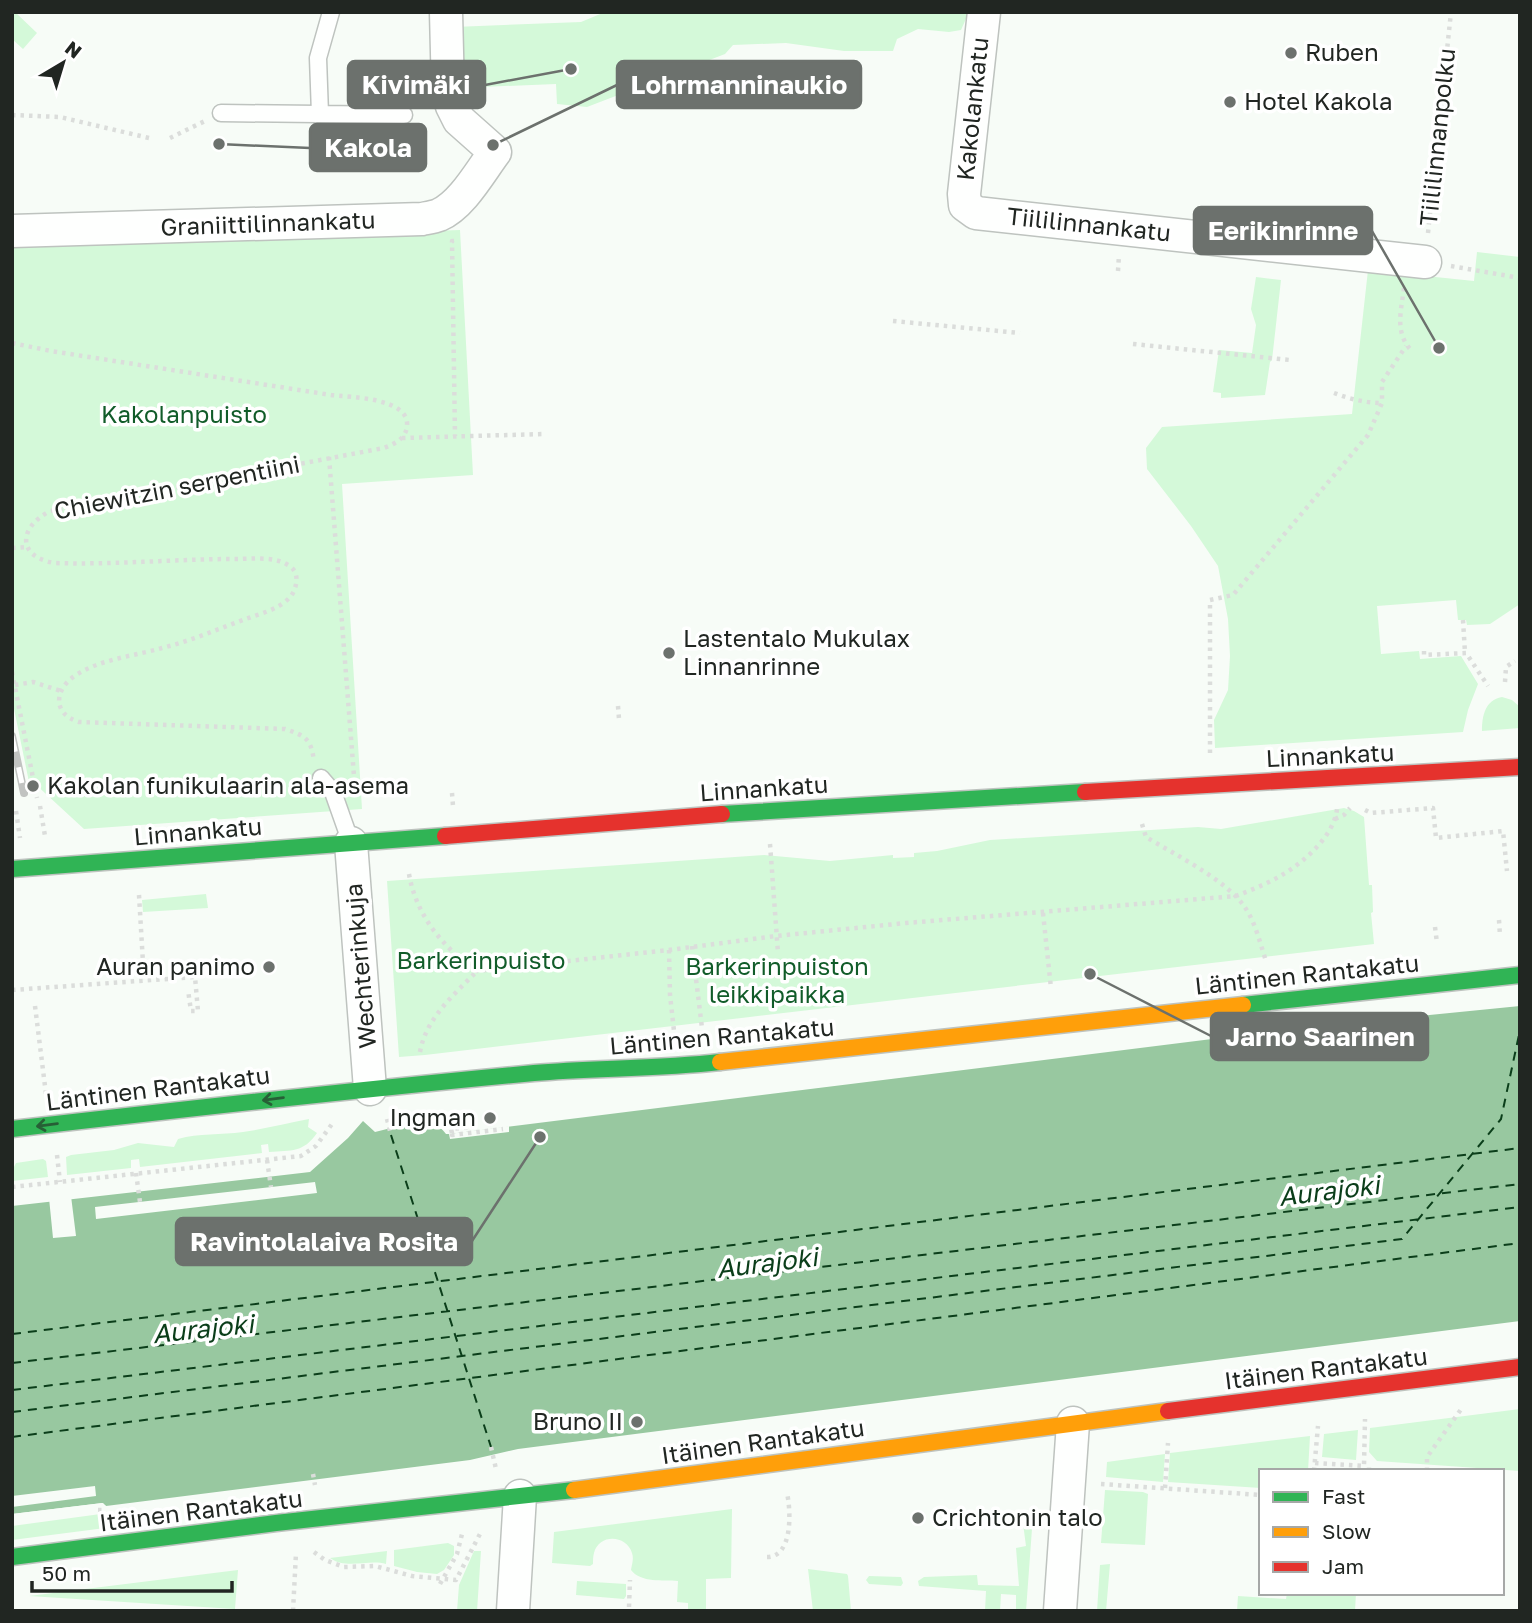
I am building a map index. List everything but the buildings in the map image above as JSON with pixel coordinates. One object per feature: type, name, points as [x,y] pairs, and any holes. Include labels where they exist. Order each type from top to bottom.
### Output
[{"type":"street","name":"Graniittilinnankatu","points":[[12,232],[422,219],[439,215],[461,197],[495,152],[459,120],[452,106],[448,93],[446,12]]},
{"type":"street","name":"Kakolankatu","points":[[965,205],[984,12]]},
{"type":"street","name":"Tiililinnankatu","points":[[965,205],[976,213],[1424,262]]},
{"type":"street","name":"Linnankatu","points":[[12,870],[779,810],[1520,767]]},
{"type":"street","name":"Wechterinkuja","points":[[351,843],[370,1089]]},
{"type":"street","name":"Läntinen Rantakatu","points":[[12,1129],[540,1073],[678,1067],[1520,975]]},
{"type":"street","name":"Itäinen Rantakatu","points":[[12,1558],[276,1523],[621,1485],[1073,1423],[1520,1367]]},
{"type":"street","points":[[1060,1611],[1073,1423]]},
{"type":"street","points":[[513,1611],[520,1496]]},
{"type":"lane","points":[[320,114],[318,58],[331,12]]},
{"type":"lane","points":[[221,113],[404,115]]},
{"type":"lane","points":[[321,778],[333,792],[351,843]]},
{"type":"path","name":"Tiililinnanpolku","points":[[1406,346],[1401,336],[1400,321],[1424,262],[1451,12]]},
{"type":"path","points":[[170,138],[221,113]]},
{"type":"path","points":[[12,115],[60,117],[149,138]]},
{"type":"path","points":[[452,241],[455,436]]},
{"type":"path","points":[[1118,271],[1119,254]]},
{"type":"path","points":[[1424,262],[1520,278]]},
{"type":"path","points":[[893,321],[1020,333]]},
{"type":"path","points":[[12,343],[386,402],[399,409],[407,421],[401,438]]},
{"type":"path","points":[[1133,344],[1290,360]]},
{"type":"path","points":[[1210,755],[1210,600],[1233,595],[1368,435],[1382,403],[1382,382],[1406,346],[1413,352]]},
{"type":"path","points":[[1334,393],[1368,403],[1382,403]]},
{"type":"path","points":[[401,438],[544,434]]},
{"type":"path","name":"Chiewitzin serpentiini","points":[[61,691],[76,675],[97,666],[210,633],[279,606],[291,597],[297,579],[294,569],[275,560],[43,561],[32,553],[26,538],[28,529],[41,516],[50,511],[377,450],[392,445],[401,438]]},
{"type":"path","points":[[329,457],[355,794]]},
{"type":"path","points":[[12,548],[28,547]]},
{"type":"path","points":[[1463,620],[1465,653],[1488,686]]},
{"type":"path","points":[[1424,651],[1424,656],[1465,653]]},
{"type":"path","points":[[1505,682],[1506,667],[1515,661]]},
{"type":"path","points":[[12,672],[37,798]]},
{"type":"path","points":[[15,685],[33,682],[61,691],[58,699],[60,708],[68,717],[79,722],[285,729],[305,738],[311,745],[321,778]]},
{"type":"path","points":[[618,706],[619,719]]},
{"type":"path","points":[[419,1060],[426,1031],[450,997],[477,971],[776,936],[1236,897],[1282,876],[1310,853],[1328,832],[1337,813],[1337,802]]},
{"type":"path","points":[[40,806],[45,837]]},
{"type":"path","points":[[1371,813],[1433,808],[1436,838],[1503,831],[1507,871]]},
{"type":"path","points":[[16,811],[20,838]]},
{"type":"path","points":[[1142,824],[1146,836],[1216,880],[1236,897],[1249,915],[1266,961]]},
{"type":"path","points":[[770,848],[778,953]]},
{"type":"path","points":[[409,874],[411,887],[433,930],[459,959],[477,971]]},
{"type":"path","points":[[139,895],[144,980]]},
{"type":"path","points":[[1043,913],[1051,988]]},
{"type":"path","points":[[1499,919],[1500,936]]},
{"type":"path","points":[[1435,927],[1437,943]]},
{"type":"path","points":[[692,946],[702,1028]]},
{"type":"path","points":[[669,950],[674,1031]]},
{"type":"path","points":[[12,990],[195,977],[198,1011],[191,1012],[188,990]]},
{"type":"path","points":[[35,1006],[47,1106]]},
{"type":"path","points":[[472,1107],[473,1127],[451,1129],[452,1135],[503,1129]]},
{"type":"path","points":[[12,1187],[301,1156],[316,1146],[337,1116]]},
{"type":"path","points":[[56,1151],[60,1182]]},
{"type":"path","points":[[267,1159],[271,1187]]},
{"type":"path","points":[[136,1173],[140,1202]]},
{"type":"path","points":[[1427,1469],[1427,1457],[1462,1408]]},
{"type":"path","points":[[1315,1463],[1364,1466],[1365,1419]]},
{"type":"path","points":[[1314,1469],[1318,1426]]},
{"type":"path","points":[[1165,1488],[1168,1443]]},
{"type":"path","points":[[491,1447],[497,1473]]},
{"type":"path","points":[[313,1474],[314,1485]]},
{"type":"path","points":[[1101,1484],[1259,1495],[1256,1502]]},
{"type":"path","points":[[1195,1498],[1196,1490]]},
{"type":"path","points":[[767,1557],[778,1555],[788,1536],[787,1492]]},
{"type":"path","points":[[313,1551],[325,1560],[344,1567],[375,1566],[412,1576],[442,1581],[456,1580],[481,1531]]},
{"type":"path","points":[[442,1581],[457,1554],[461,1534]]},
{"type":"path","points":[[293,1611],[296,1553]]},
{"type":"path","points":[[629,1607],[630,1580]]},
{"type":"green space","points":[[12,12],[37,33],[23,49],[12,39]]},
{"type":"green space","points":[[605,12],[969,12],[961,30],[949,32],[918,29],[897,39],[893,51],[844,51],[786,43],[733,45],[725,54],[587,107],[557,104],[556,84],[457,88],[454,27],[581,22]]},
{"type":"green space","name":"Kakolanpuisto","points":[[460,230],[473,475],[342,484],[362,809],[84,829],[33,782],[29,782],[12,699],[12,245]]},
{"type":"green space","points":[[1477,252],[1520,257],[1520,604],[1490,624],[1467,625],[1466,620],[1458,620],[1456,600],[1377,606],[1381,654],[1419,651],[1420,659],[1461,656],[1478,684],[1463,732],[1215,748],[1214,720],[1228,690],[1230,656],[1228,619],[1218,566],[1147,469],[1146,448],[1162,427],[1352,414],[1368,270],[1474,281]]},
{"type":"green space","points":[[1256,277],[1281,280],[1272,360],[1265,395],[1221,398],[1221,393],[1213,392],[1219,350],[1252,353],[1256,325],[1251,309]]},
{"type":"green space","points":[[1502,697],[1512,700],[1520,707],[1520,728],[1482,731],[1488,705]]},
{"type":"green space","name":"Barkerinpuisto","points":[[1344,808],[1364,817],[1369,885],[1372,885],[1374,944],[399,1057],[387,881],[764,855],[830,861],[893,855],[893,858],[914,857],[914,853],[990,840],[1198,827],[1221,829]]},
{"type":"green space","points":[[206,894],[208,908],[143,912],[142,900]]},
{"type":"green space","points":[[309,1119],[308,1127],[317,1133],[307,1144],[296,1149],[269,1152],[268,1144],[261,1145],[262,1153],[140,1167],[139,1159],[131,1160],[131,1168],[67,1175],[66,1157],[71,1155],[114,1150],[138,1143],[174,1147],[178,1139],[186,1137],[243,1132]]},
{"type":"green space","points":[[43,1159],[46,1161],[48,1177],[12,1181],[12,1171],[16,1163]]},
{"type":"green space","points":[[1520,1409],[1520,1471],[1377,1461],[1369,1452],[1370,1428]]},
{"type":"green space","points":[[1358,1430],[1356,1460],[1322,1457],[1324,1434]]},
{"type":"green space","points":[[1310,1436],[1308,1469],[1259,1469],[1259,1488],[1168,1482],[1170,1453]]},
{"type":"green space","points":[[1165,1454],[1163,1482],[1106,1477],[1107,1462]]},
{"type":"green space","points":[[1105,1490],[1148,1494],[1145,1545],[1101,1543]]},
{"type":"green space","points":[[732,1509],[731,1578],[706,1579],[706,1610],[713,1611],[688,1611],[688,1603],[677,1602],[678,1581],[653,1580],[635,1574],[631,1570],[632,1553],[625,1543],[619,1540],[607,1539],[601,1542],[590,1566],[552,1563],[554,1532]]},
{"type":"green space","points":[[108,1513],[115,1524],[113,1527],[12,1540],[12,1526]]},
{"type":"green space","points":[[1033,1515],[1026,1611],[1016,1611],[1016,1595],[1001,1594],[1000,1611],[985,1611],[986,1591],[919,1586],[918,1581],[924,1577],[977,1575],[978,1585],[1019,1586],[1016,1548],[1026,1546],[1022,1516]]},
{"type":"green space","points":[[448,1543],[454,1546],[454,1555],[444,1570],[437,1574],[394,1566],[394,1550]]},
{"type":"green space","points":[[387,1551],[386,1564],[350,1564],[330,1558]]},
{"type":"green space","points":[[474,1551],[481,1551],[477,1611],[457,1611],[459,1585]]},
{"type":"green space","points":[[1110,1564],[1106,1611],[1097,1611],[1100,1565]]},
{"type":"green space","points":[[808,1569],[847,1574],[851,1611],[813,1611]]},
{"type":"green space","points":[[238,1570],[235,1609],[29,1596]]},
{"type":"green space","points":[[869,1576],[901,1577],[903,1583],[901,1586],[869,1584],[866,1580]]},
{"type":"green space","points":[[577,1581],[626,1584],[626,1596],[624,1599],[576,1595]]},
{"type":"green space","points":[[1287,1595],[1356,1595],[1355,1611],[1237,1611],[1238,1596],[1286,1599]]},
{"type":"water","name":"Aurajoki","points":[[1520,1006],[1520,1321],[518,1449],[470,1460],[106,1506],[102,1503],[12,1514],[12,1206],[310,1172],[363,1121],[375,1132],[403,1125],[409,1116],[411,1119],[435,1124],[449,1134],[1309,1027]]},
{"type":"pier","points":[[509,1126],[509,1132],[450,1139],[449,1134]]},
{"type":"pier","points":[[315,1182],[317,1193],[96,1219],[95,1207]]},
{"type":"pier","points":[[71,1196],[76,1236],[53,1238],[49,1198]]},
{"type":"pier","points":[[95,1486],[96,1496],[12,1507],[12,1496]]},
{"type":"pier","points":[[103,1503],[106,1506],[12,1517],[12,1514]]},
{"type":"ferry route","points":[[12,1412],[1402,1239],[1501,1119],[1520,1030]]},
{"type":"ferry route","points":[[391,1135],[491,1447]]},
{"type":"ferry route","points":[[12,1334],[1520,1148]]},
{"type":"ferry route","points":[[12,1363],[1520,1184]]},
{"type":"ferry route","points":[[12,1390],[1520,1207]]},
{"type":"ferry route","points":[[12,1437],[1520,1243]]},
{"type":"railway","points":[[12,736],[24,793]]},
{"type":"traffic: fast","points":[[722,814],[1085,792]]},
{"type":"traffic: fast","points":[[12,869],[445,836]]},
{"type":"traffic: fast","points":[[1243,1005],[1520,975]]},
{"type":"traffic: fast","points":[[12,1129],[534,1073],[720,1062]]},
{"type":"traffic: fast","points":[[12,1557],[276,1523],[574,1490]]},
{"type":"traffic: slow","points":[[720,1062],[1243,1005]]},
{"type":"traffic: slow","points":[[574,1490],[1168,1411]]},
{"type":"traffic: jam","points":[[1085,792],[1520,767]]},
{"type":"traffic: jam","points":[[445,836],[722,814]]},
{"type":"traffic: jam","points":[[1168,1411],[1520,1367]]},
{"type":"place","name":"Ruben","points":[[1291,53]]},
{"type":"place","name":"Kivimäki","points":[[571,69]]},
{"type":"place","name":"Hotel Kakola","points":[[1230,102]]},
{"type":"place","name":"Kakola","points":[[219,144]]},
{"type":"place","name":"Lohrmanninaukio","points":[[493,145]]},
{"type":"place","name":"Eerikinrinne","points":[[1439,348]]},
{"type":"place","name":"Lastentalo Mukulax Linnanrinne","points":[[669,653]]},
{"type":"place","name":"Kakolan funikulaarin ala-asema","points":[[33,786]]},
{"type":"place","name":"Auran panimo","points":[[269,967]]},
{"type":"place","name":"Jarno Saarinen","points":[[1090,974]]},
{"type":"place","name":"Ingman","points":[[490,1118]]},
{"type":"place","name":"Ravintolalaiva Rosita","points":[[540,1137]]},
{"type":"place","name":"Bruno II","points":[[637,1422]]},
{"type":"place","name":"Crichtonin talo","points":[[918,1518]]},
{"type":"park label","name":"Barkerinpuiston leikkipaikka","points":[[777,981]]}]
